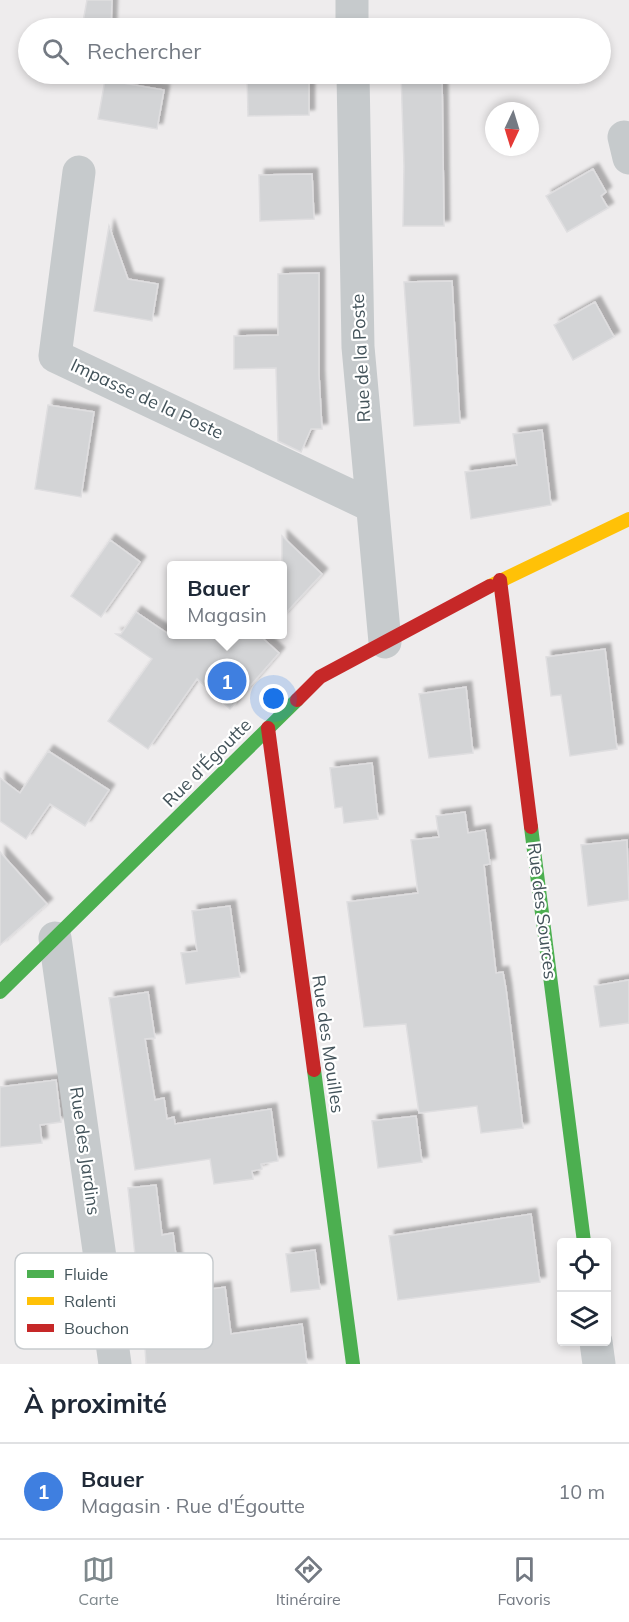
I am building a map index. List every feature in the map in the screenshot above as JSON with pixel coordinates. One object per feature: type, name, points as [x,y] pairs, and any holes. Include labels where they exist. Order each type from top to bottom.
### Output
[{"type":"street","points":[[352,0],[352,18]]},
{"type":"street","name":"Rue de la Poste","points":[[353,84],[358,347],[385,642]]},
{"type":"street","name":"Impasse de la Poste","points":[[78,172],[55,356],[372,506]]},
{"type":"street","name":"Rue d'Égoutte","points":[[0,992],[320,677],[500,580],[629,519]]},
{"type":"street","name":"Rue des Sources","points":[[500,580],[583,1238]]},
{"type":"street","name":"Rue des Mouilles","points":[[268,728],[353,1364]]},
{"type":"street","name":"Rue des Jardins","points":[[55,938],[99,1253]]},
{"type":"street","points":[[597,1346],[599,1364]]},
{"type":"street","name":"Rue des Jardins","points":[[113,1349],[115,1364]]},
{"type":"building","points":[[87,0],[112,0],[111,18],[84,18]]},
{"type":"building","points":[[104,84],[129,84],[164,90],[157,129],[98,119]]},
{"type":"building","points":[[247,84],[309,84],[309,115],[248,116]]},
{"type":"building","points":[[401,84],[442,84],[444,226],[403,226]]},
{"type":"building","points":[[593,169],[606,192],[601,196],[608,208],[567,232],[546,196]]},
{"type":"building","points":[[312,174],[314,219],[260,221],[259,175]]},
{"type":"building","points":[[109,226],[128,279],[158,284],[152,321],[94,311]]},
{"type":"building","points":[[319,273],[319,375],[322,429],[311,429],[301,452],[278,441],[276,368],[234,369],[234,336],[278,335],[278,274]]},
{"type":"building","points":[[452,281],[460,423],[414,426],[404,282]]},
{"type":"building","points":[[595,302],[614,337],[573,360],[554,325]]},
{"type":"building","points":[[48,405],[94,412],[81,497],[35,489]]},
{"type":"building","points":[[542,430],[551,505],[471,519],[465,472],[517,465],[513,434]]},
{"type":"building","points":[[282,536],[322,574],[287,612],[287,561],[282,561]]},
{"type":"building","points":[[110,540],[140,562],[101,617],[71,596]]},
{"type":"building","points":[[136,612],[167,633],[167,639],[264,639],[279,653],[230,709],[197,679],[148,749],[108,721],[152,659],[116,634],[121,634]]},
{"type":"building","points":[[605,649],[617,749],[570,756],[561,695],[551,696],[546,657]]},
{"type":"building","points":[[466,687],[473,753],[429,758],[419,694]]},
{"type":"building","points":[[48,751],[109,790],[85,826],[50,804],[26,839],[0,821],[0,778],[20,793]]},
{"type":"building","points":[[372,763],[378,819],[344,823],[342,807],[335,808],[330,768]]},
{"type":"building","points":[[465,812],[468,833],[485,830],[490,864],[484,865],[496,973],[503,972],[506,989],[523,1128],[481,1133],[477,1106],[419,1113],[406,1024],[364,1027],[347,902],[418,893],[411,840],[439,837],[436,816]]},
{"type":"building","points":[[627,840],[629,900],[588,906],[581,845]]},
{"type":"building","points":[[0,852],[47,904],[0,945]]},
{"type":"building","points":[[230,906],[240,977],[186,984],[181,953],[197,951],[192,911]]},
{"type":"building","points":[[629,980],[629,1023],[600,1027],[594,986]]},
{"type":"building","points":[[148,992],[155,1038],[145,1039],[155,1100],[164,1098],[167,1119],[174,1117],[175,1124],[271,1109],[278,1161],[261,1164],[262,1169],[252,1171],[253,1179],[214,1184],[210,1159],[135,1170],[109,998]]},
{"type":"building","points":[[56,1080],[61,1122],[40,1125],[42,1143],[0,1147],[0,1087]]},
{"type":"building","points":[[416,1116],[422,1162],[378,1168],[372,1121]]},
{"type":"building","points":[[156,1185],[162,1235],[173,1233],[176,1253],[135,1253],[128,1188]]},
{"type":"building","points":[[531,1214],[540,1282],[398,1300],[389,1236]]},
{"type":"building","points":[[315,1250],[320,1289],[291,1292],[286,1254]]},
{"type":"building","points":[[225,1287],[231,1334],[302,1324],[307,1364],[146,1364],[145,1349],[213,1349],[213,1289]]},
{"type":"traffic: fast","points":[[0,992],[297,700]]},
{"type":"traffic: fast","points":[[531,827],[583,1238]]},
{"type":"traffic: fast","points":[[314,1070],[353,1364]]},
{"type":"traffic: slow","points":[[490,586],[629,519]]},
{"type":"traffic: jam","points":[[500,580],[531,827]]},
{"type":"traffic: jam","points":[[297,700],[320,677],[490,586]]},
{"type":"traffic: jam","points":[[268,728],[314,1070]]},
{"type":"place","name":"Bauer","points":[[227,681]]}]
